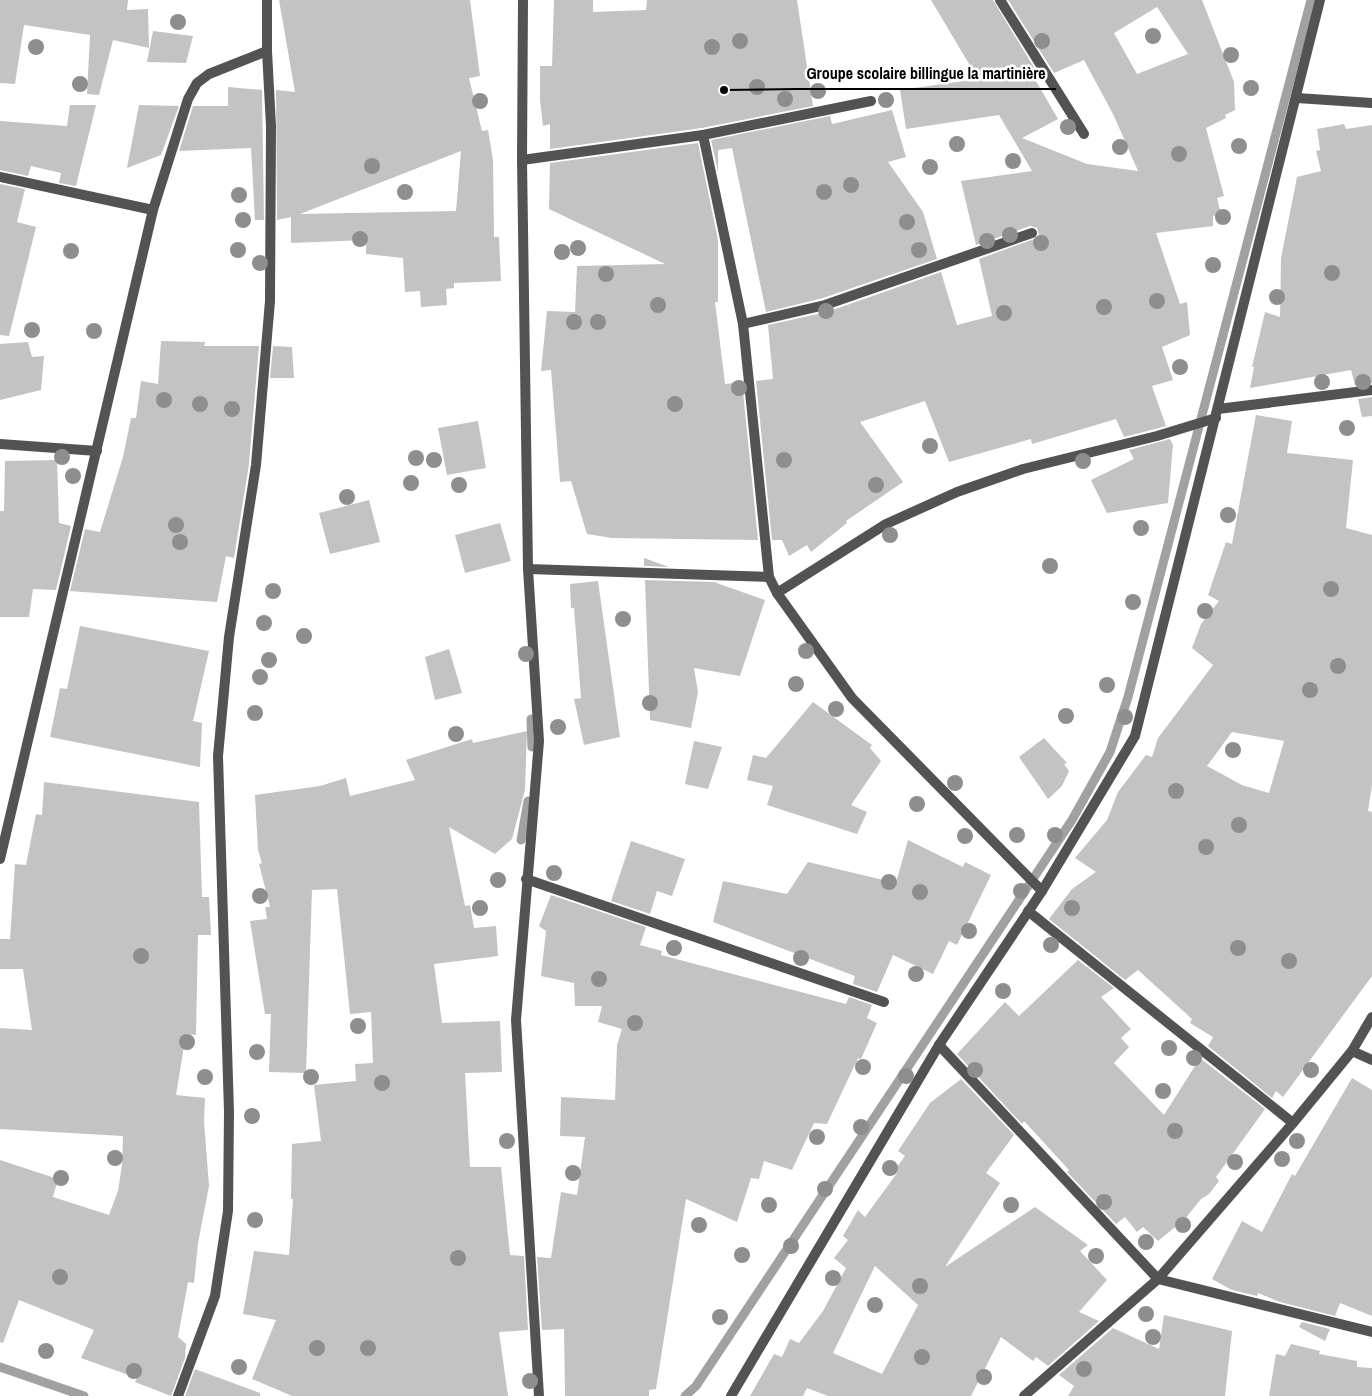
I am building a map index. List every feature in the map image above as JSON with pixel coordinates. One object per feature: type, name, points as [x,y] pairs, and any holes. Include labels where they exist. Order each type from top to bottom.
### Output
[{"type":"street","points":[[178,1396],[215,1296],[228,1211],[229,1112],[218,756],[229,636],[256,465],[270,301],[271,126],[267,51],[268,0]]},
{"type":"street","points":[[522,0],[522,160],[528,569],[539,741],[537,784],[526,879],[516,1020],[538,1396]]},
{"type":"street","points":[[1000,0],[1084,134]]},
{"type":"street","points":[[731,1396],[938,1045],[1042,891],[1135,736],[1297,98],[1320,0]]},
{"type":"street","points":[[0,859],[153,210],[188,99],[197,83],[209,74],[267,51]]},
{"type":"street","points":[[1297,98],[1372,103]]},
{"type":"street","points":[[522,160],[703,135],[871,101]]},
{"type":"street","points":[[703,135],[743,324],[769,578],[777,593],[852,698],[1042,891]]},
{"type":"street","points":[[0,177],[153,210]]},
{"type":"street","points":[[743,324],[825,305],[1032,232]]},
{"type":"street","points":[[777,593],[886,524],[957,492],[1023,469],[1157,436],[1217,413],[1372,390]]},
{"type":"street","points":[[0,444],[97,451]]},
{"type":"street","points":[[528,569],[769,578]]},
{"type":"street","points":[[526,879],[884,1002]]},
{"type":"street","points":[[1028,911],[1293,1123]]},
{"type":"street","points":[[1024,1396],[1158,1279],[1293,1123],[1352,1051],[1372,1017]]},
{"type":"street","points":[[938,1045],[1158,1279],[1372,1332]]},
{"type":"street","points":[[1352,1051],[1372,1060]]},
{"type":"building","points":[[0,0],[128,0],[127,10],[148,9],[149,48],[113,40],[99,95],[87,94],[90,35],[24,25],[15,84],[0,83]]},
{"type":"building","points":[[279,0],[470,0],[480,76],[469,78],[482,131],[488,130],[493,160],[494,237],[499,237],[501,281],[454,283],[454,288],[446,289],[447,305],[421,307],[420,291],[405,292],[403,258],[366,254],[366,240],[291,243],[291,217],[277,220],[276,90],[295,92]],"holes":[[[461,151],[456,211],[300,214]]]},
{"type":"building","points":[[554,0],[593,0],[593,12],[646,10],[647,0],[797,0],[813,106],[702,128],[550,149],[550,124],[543,126],[540,100],[540,66],[552,66]]},
{"type":"building","points":[[931,0],[993,0],[1041,79],[1036,81],[1058,119],[1022,138],[1087,164],[1138,171],[1114,116],[1084,60],[1054,73],[1008,0],[1202,0],[1234,82],[1235,110],[1225,115],[1226,118],[1206,128],[1224,196],[1217,198],[1221,214],[1213,216],[1213,226],[1156,233],[1180,304],[1187,302],[1190,335],[1162,347],[1173,380],[1152,386],[1166,426],[1124,437],[1116,419],[1032,444],[1031,439],[949,462],[925,401],[860,422],[903,482],[846,521],[847,523],[811,552],[807,545],[789,556],[782,540],[772,540],[756,381],[773,379],[768,325],[827,312],[941,272],[957,325],[992,316],[979,259],[1034,239],[1039,235],[1037,228],[1030,226],[976,245],[961,181],[1032,171],[999,115],[906,129],[900,90],[978,79]],"holes":[[[1157,7],[1188,54],[1137,74],[1114,33]]]},
{"type":"building","points":[[153,31],[193,36],[186,63],[147,62]]},
{"type":"building","points":[[228,87],[262,90],[264,220],[255,220],[251,148],[179,151],[193,106],[228,106]]},
{"type":"building","points":[[70,105],[96,105],[76,186],[59,183],[61,173],[31,166],[28,176],[0,170],[0,121],[67,126]]},
{"type":"building","points":[[139,105],[179,106],[161,155],[127,168]]},
{"type":"building","points":[[892,110],[906,157],[888,162],[923,212],[937,259],[823,298],[766,312],[732,148],[718,150],[718,172],[711,140],[830,116],[832,124]]},
{"type":"building","points":[[1344,124],[1346,129],[1372,125],[1372,383],[1355,385],[1351,370],[1250,388],[1254,367],[1252,367],[1265,312],[1280,317],[1281,258],[1297,177],[1321,171],[1316,151],[1320,150],[1317,129]]},
{"type":"building","points":[[698,143],[718,240],[718,302],[715,302],[725,384],[742,382],[758,540],[612,538],[587,534],[571,481],[560,482],[551,370],[541,371],[547,311],[575,312],[577,266],[665,264],[549,209],[550,163]]},
{"type":"building","points":[[0,184],[25,189],[17,222],[36,227],[9,336],[0,335]]},
{"type":"building","points":[[161,341],[205,342],[204,346],[259,346],[249,464],[234,558],[226,556],[217,602],[70,591],[85,529],[100,532],[123,457],[131,418],[136,418],[141,381],[158,384]]},
{"type":"building","points":[[28,342],[32,357],[44,356],[41,390],[0,400],[0,344]]},
{"type":"building","points":[[273,346],[292,347],[294,378],[270,378]]},
{"type":"building","points":[[1372,397],[1372,416],[1362,417],[1358,399]]},
{"type":"building","points":[[1256,415],[1292,421],[1287,453],[1353,460],[1346,528],[1372,535],[1372,785],[1368,811],[1372,812],[1372,976],[1283,1097],[1276,1091],[1272,1098],[1208,1046],[1213,1037],[1190,1023],[1192,1019],[1138,970],[1125,980],[1049,919],[1072,889],[1096,872],[1075,858],[1107,820],[1118,792],[1146,755],[1152,757],[1158,738],[1213,665],[1192,648],[1201,624],[1219,601],[1208,595],[1226,542],[1232,544]],"holes":[[[1232,732],[1284,741],[1269,793],[1242,785],[1207,766]]]},
{"type":"building","points":[[478,421],[486,468],[447,475],[438,428]]},
{"type":"building","points":[[1170,439],[1173,445],[1168,503],[1107,513],[1091,480],[1134,459],[1129,450]]},
{"type":"building","points":[[57,460],[59,523],[71,526],[56,590],[33,589],[29,617],[0,617],[0,511],[4,511],[5,461]]},
{"type":"building","points":[[369,500],[380,542],[330,554],[319,513]]},
{"type":"building","points":[[500,523],[511,561],[465,573],[455,535]]},
{"type":"building","points":[[644,558],[669,567],[644,566]]},
{"type":"building","points":[[645,580],[714,582],[765,600],[740,676],[694,668],[698,692],[691,728],[650,720]]},
{"type":"building","points":[[598,581],[620,737],[584,745],[574,699],[581,698],[574,608],[571,608],[570,584]]},
{"type":"building","points":[[80,626],[209,651],[193,721],[202,723],[200,767],[50,737],[60,688],[67,689]]},
{"type":"building","points":[[449,649],[462,693],[435,700],[425,657]]},
{"type":"building","points":[[813,702],[872,745],[870,748],[881,761],[851,805],[867,812],[857,834],[767,805],[773,786],[747,780],[753,755],[766,758]]},
{"type":"building","points":[[527,731],[525,790],[512,839],[495,854],[449,827],[465,906],[470,905],[474,928],[496,926],[498,956],[434,964],[442,1023],[500,1021],[502,1072],[465,1073],[470,1167],[501,1167],[510,1255],[524,1256],[528,1330],[499,1332],[508,1396],[292,1396],[252,1379],[276,1320],[243,1314],[254,1251],[289,1255],[293,1199],[291,1199],[292,1144],[321,1141],[314,1085],[356,1081],[355,1064],[373,1063],[371,1012],[350,1014],[337,889],[312,890],[306,1073],[269,1072],[271,1014],[265,1014],[250,921],[267,919],[265,907],[270,907],[259,864],[262,863],[258,850],[255,795],[320,786],[346,778],[350,796],[415,780],[406,760],[472,739],[473,743]]},
{"type":"building","points":[[1044,738],[1067,763],[1064,764],[1069,771],[1062,786],[1048,799],[1019,757]]},
{"type":"building","points":[[694,741],[722,747],[708,789],[685,784]]},
{"type":"building","points":[[44,782],[199,802],[202,897],[209,897],[211,935],[198,935],[196,1035],[186,1034],[176,1095],[205,1098],[204,1121],[209,1186],[198,1243],[194,1283],[188,1282],[178,1337],[186,1344],[185,1358],[171,1396],[135,1382],[137,1378],[81,1358],[94,1330],[19,1300],[3,1343],[0,1342],[0,1160],[58,1179],[53,1197],[109,1215],[118,1191],[122,1165],[123,1136],[0,1129],[0,1028],[32,1030],[23,969],[0,969],[0,939],[10,939],[15,864],[26,865],[36,814],[42,815]]},
{"type":"building","points":[[908,840],[963,867],[965,862],[991,875],[957,945],[949,941],[933,974],[893,955],[877,992],[853,984],[855,976],[713,922],[723,881],[787,894],[808,862],[896,883]]},
{"type":"building","points":[[631,841],[685,859],[672,896],[657,891],[650,914],[611,901]]},
{"type":"building","points":[[551,895],[646,927],[640,945],[662,951],[661,955],[846,1004],[849,997],[872,1005],[867,1018],[877,1023],[861,1059],[858,1058],[827,1124],[814,1123],[792,1170],[764,1161],[759,1179],[751,1178],[737,1222],[686,1199],[656,1389],[649,1390],[649,1396],[565,1396],[564,1329],[542,1330],[537,1257],[551,1258],[561,1192],[577,1195],[585,1137],[560,1136],[561,1097],[615,1100],[617,1045],[622,1029],[598,1022],[602,1006],[575,1006],[574,983],[541,976],[546,931],[539,926]]},
{"type":"building","points":[[1078,960],[1114,988],[1101,997],[1131,1029],[1121,1038],[1129,1047],[1114,1063],[1164,1115],[1200,1058],[1265,1109],[1216,1177],[1219,1181],[1209,1194],[1201,1199],[1185,1219],[1158,1241],[1143,1227],[1137,1232],[1125,1217],[1116,1224],[1067,1172],[1069,1170],[1024,1121],[1022,1124],[957,1054],[1005,1002],[1019,1016]]},
{"type":"building","points":[[1352,1078],[1372,1090],[1372,1316],[1340,1303],[1335,1316],[1280,1302],[1258,1293],[1257,1296],[1232,1290],[1212,1279],[1242,1221],[1262,1232],[1292,1174],[1295,1176]]},
{"type":"building","points":[[961,1079],[1014,1135],[986,1173],[1000,1183],[945,1267],[1035,1207],[1088,1245],[1080,1251],[1107,1280],[1079,1312],[1099,1321],[1048,1366],[1036,1357],[1033,1361],[1001,1337],[971,1396],[828,1396],[807,1388],[803,1396],[750,1396],[774,1354],[782,1357],[790,1339],[799,1343],[823,1311],[846,1268],[834,1258],[848,1240],[843,1236],[858,1210],[865,1217],[897,1173],[894,1171],[905,1156],[898,1151],[930,1103]],"holes":[[[875,1266],[918,1305],[882,1374],[833,1353]]]},
{"type":"building","points":[[1164,1315],[1232,1331],[1225,1396],[1068,1396],[1074,1386],[1059,1375],[1113,1328],[1159,1349]]},
{"type":"building","points":[[1302,1322],[1330,1329],[1325,1341],[1299,1327]]},
{"type":"building","points":[[1291,1344],[1320,1351],[1319,1354],[1357,1361],[1357,1367],[1372,1368],[1372,1396],[1269,1396],[1276,1354],[1285,1356]]},
{"type":"building","points":[[195,1369],[260,1393],[260,1396],[185,1396]]},
{"type":"waterway","points":[[685,1396],[696,1386],[1072,820],[1110,752],[1128,697],[1311,0]]},
{"type":"waterway","points":[[531,719],[532,747]]},
{"type":"waterway","points":[[521,840],[528,801]]},
{"type":"waterway","points":[[0,1367],[84,1396]]},
{"type":"place","name":"Groupe scolaire billingue la martinière","points":[[724,90]]}]
